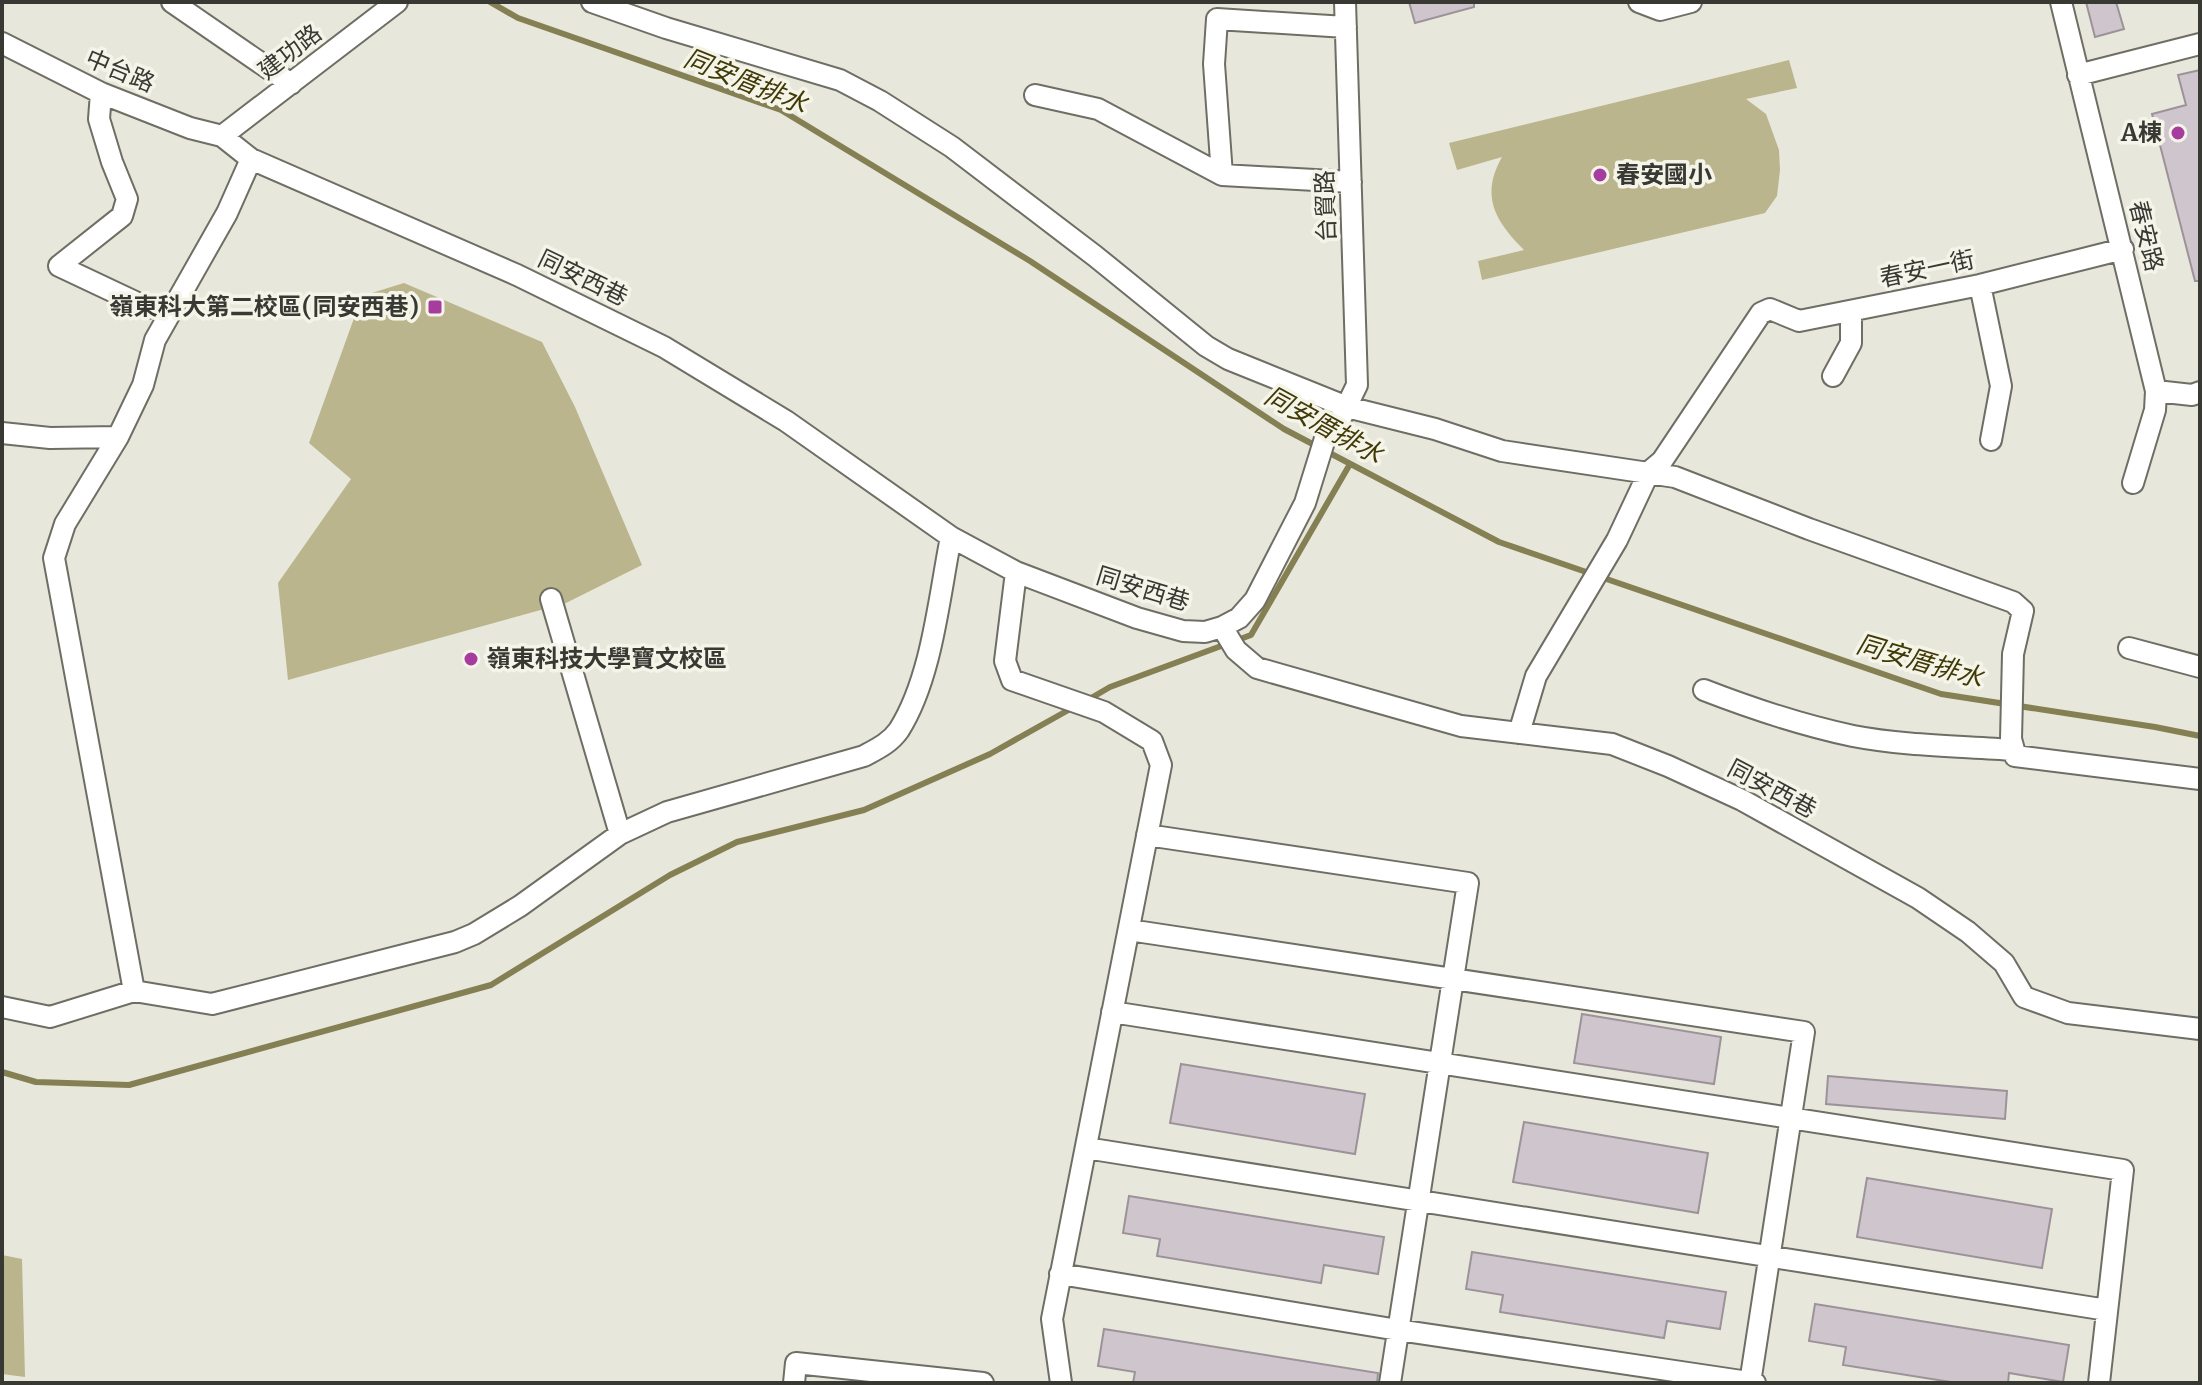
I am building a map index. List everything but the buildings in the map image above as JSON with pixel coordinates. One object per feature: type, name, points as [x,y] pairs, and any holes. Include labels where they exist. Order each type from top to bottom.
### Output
[{"type":"street","points":[[172,2],[291,84]]},
{"type":"street","points":[[592,2],[840,80],[880,101],[952,147],[1206,346],[1228,359],[1347,407],[1435,429],[1502,451],[1655,466],[1675,477],[1798,525],[2013,602],[2023,611],[2022,626],[2013,654],[2012,744],[2015,756],[2200,779]]},
{"type":"street","name":"台貿路","points":[[1345,2],[1357,385],[1347,407]]},
{"type":"street","points":[[1639,2],[1660,10],[1691,2]]},
{"type":"street","name":"春安路","points":[[2061,2],[2156,391],[2155,410],[2133,483]]},
{"type":"street","name":"建功路","points":[[222,136],[393,5]]},
{"type":"street","points":[[1222,175],[1214,64],[1217,19],[1346,27]]},
{"type":"street","name":"中台路","points":[[2,43],[101,93],[190,128],[222,136]]},
{"type":"street","points":[[2078,75],[2200,44]]},
{"type":"street","points":[[101,93],[99,119],[127,206],[122,216],[59,266],[148,308]]},
{"type":"street","points":[[1035,95],[1098,109],[1222,175],[1351,182]]},
{"type":"street","name":"同安西巷","points":[[222,136],[251,159],[517,275],[664,347],[786,421],[951,537],[1016,572],[1137,618],[1183,631],[1205,632],[1222,627],[1236,650],[1257,668],[1422,717],[1461,726],[1612,744],[1742,800],[1918,898],[1968,932],[2004,963],[2024,997],[2068,1013],[2200,1029]]},
{"type":"street","points":[[134,991],[54,558],[65,524],[118,437],[143,385],[155,340],[227,213],[251,159]]},
{"type":"street","name":"春安一街","points":[[1655,466],[1749,326],[1761,313],[1770,309],[1799,321],[1851,312],[1980,285],[2123,249]]},
{"type":"street","points":[[1980,285],[2001,386],[1991,440]]},
{"type":"street","points":[[1833,376],[1851,343],[1851,312]]},
{"type":"street","points":[[2156,391],[2192,395],[2200,392]]},
{"type":"street","points":[[1222,627],[1239,618],[1255,600],[1305,503],[1327,432],[1340,420],[1347,407]]},
{"type":"street","points":[[2,433],[50,438],[118,437]]},
{"type":"street","points":[[1519,733],[1536,676],[1617,540],[1655,466]]},
{"type":"street","points":[[2,1007],[50,1017],[134,991],[212,1004],[455,942],[520,906],[620,834],[667,812],[864,756],[884,746],[898,731],[925,671],[951,537]]},
{"type":"street","points":[[1016,572],[1005,661],[1012,680],[1104,712],[1152,741],[1161,765],[1052,1319],[1061,1383]]},
{"type":"street","points":[[551,599],[620,834]]},
{"type":"street","points":[[2129,648],[2200,667]]},
{"type":"street","points":[[1704,690],[1772,716],[1854,736],[1923,744],[2012,744]]},
{"type":"street","points":[[1147,835],[1468,883],[1390,1383]]},
{"type":"street","points":[[1060,1274],[1398,1330],[1751,1383],[1804,1032],[1129,930]]},
{"type":"street","points":[[1112,1012],[2123,1170],[2099,1383]]},
{"type":"street","points":[[1086,1148],[2107,1310]]},
{"type":"street","points":[[794,1383],[796,1363],[983,1383]]},
{"type":"shaded area","points":[[1789,60],[1797,88],[1746,99],[1766,114],[1779,150],[1777,196],[1765,213],[1482,280],[1478,261],[1524,250],[1505,229],[1494,207],[1492,184],[1502,157],[1457,170],[1449,143]]},
{"type":"shaded area","points":[[404,283],[542,342],[575,407],[642,565],[566,603],[288,680],[278,583],[351,479],[309,443],[362,296]]},
{"type":"shaded area","points":[[2,1255],[22,1259],[25,1377],[2,1374]]},
{"type":"waterway","name":"同安厝排水","points":[[490,2],[518,18],[781,110],[1030,261],[1284,429],[1499,542],[1941,694],[2200,736]]},
{"type":"waterway","points":[[1086,701],[1110,687],[1251,635],[1350,464]]},
{"type":"waterway","points":[[2,1072],[36,1082],[129,1085],[491,985],[670,875],[737,842],[864,810],[990,754],[1072,708]]},
{"type":"place","name":"A棟","points":[[2178,133]]},
{"type":"place","name":"春安國小","points":[[1600,175]]},
{"type":"place","name":"嶺東科大第二校區(同安西巷)","points":[[435,307]]},
{"type":"place","name":"嶺東科技大學寶文校區","points":[[471,659]]}]
